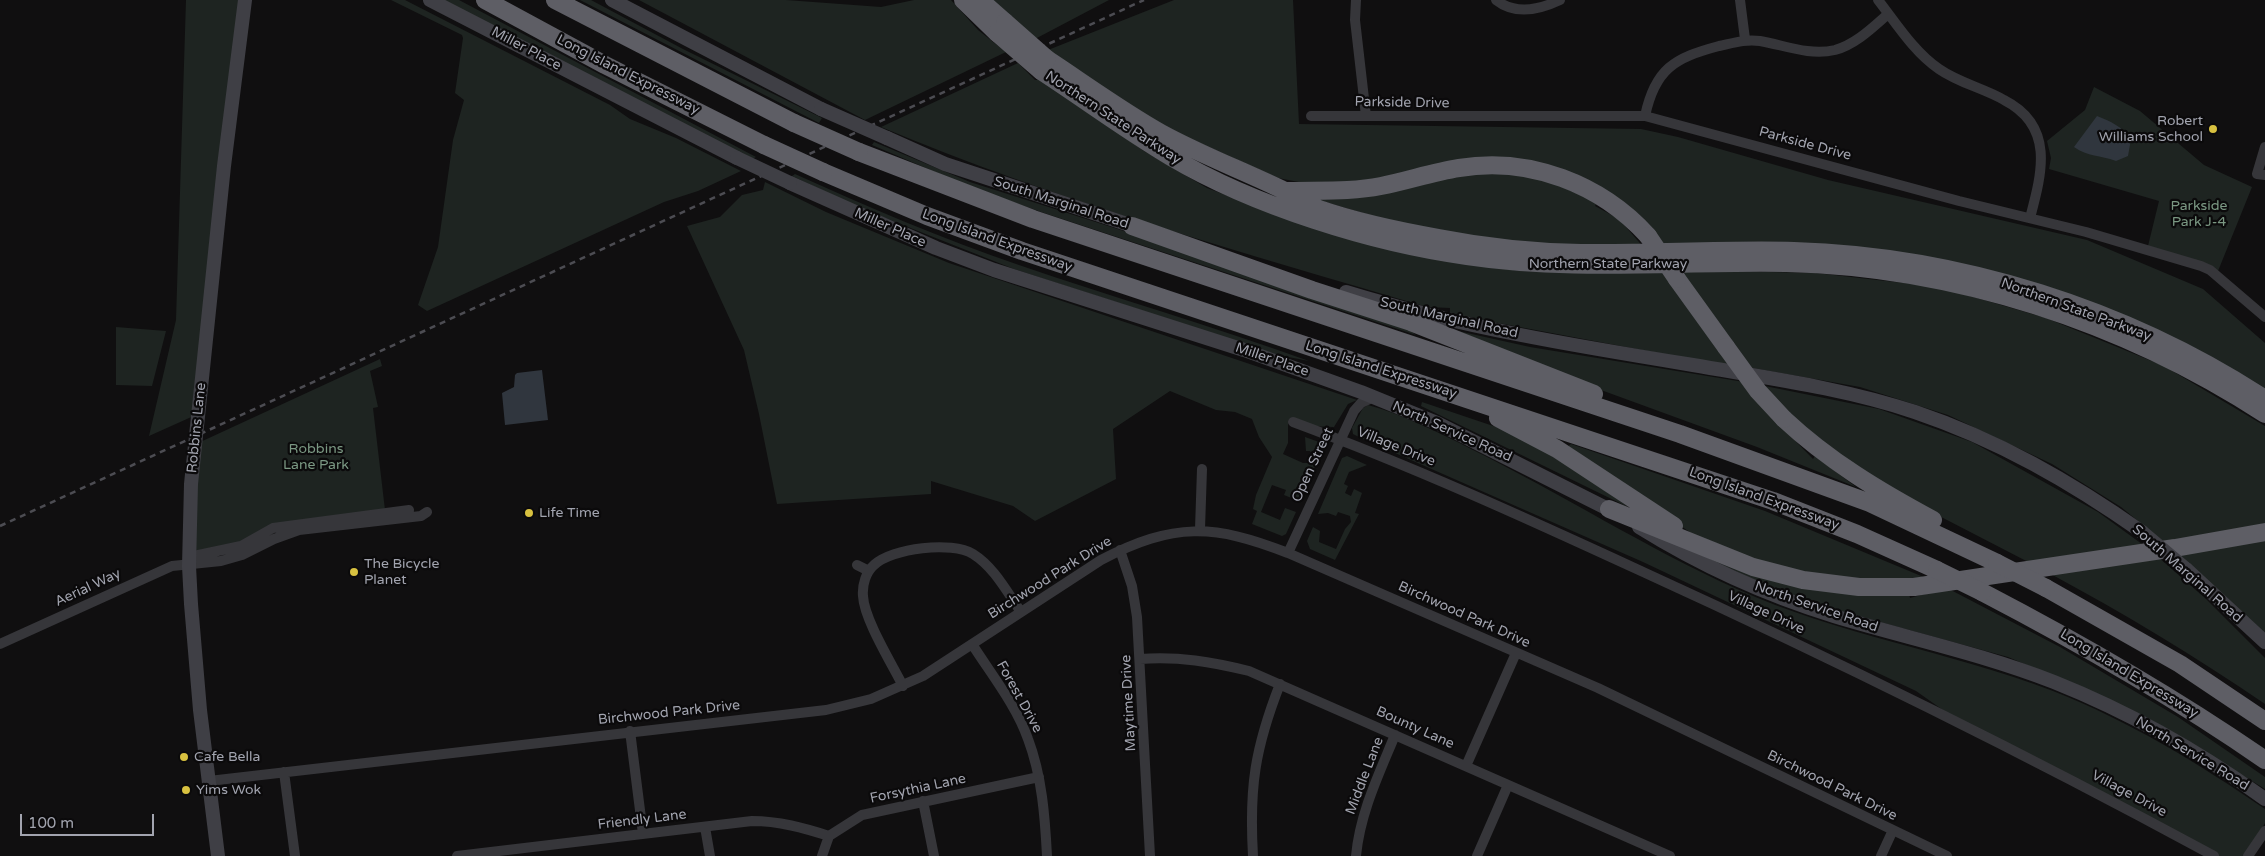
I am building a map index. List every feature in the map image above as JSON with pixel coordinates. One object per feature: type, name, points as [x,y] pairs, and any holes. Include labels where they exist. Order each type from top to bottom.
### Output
[{"type":"highway","name":"Long Island Expressway","points":[[485,0],[623,74],[764,145],[927,216],[1022,251],[1773,501],[1858,534],[1982,592],[2073,640],[2162,692],[2265,760]]},
{"type":"highway","points":[[555,0],[794,123],[859,152],[1033,219],[1680,434],[1870,503],[1954,536]]},
{"type":"highway","name":"Northern State Parkway","points":[[971,2],[1044,65],[1172,158],[1274,205],[1369,236],[1430,250],[1522,263],[1605,266],[1788,263],[1881,271],[1929,279],[2010,298],[2112,333],[2200,375],[2265,414]]},
{"type":"highway","name":"Northern State Parkway","points":[[1044,65],[1160,132],[1228,166],[1286,191],[1316,208],[1391,228],[1439,238],[1517,249],[1580,253],[1799,251],[1858,255],[1954,270],[2039,293],[2124,324],[2217,370],[2265,399]]},
{"type":"highway","points":[[1286,191],[1347,190],[1380,186],[1460,168],[1508,166],[1538,170],[1573,182],[1610,202],[1648,236],[1758,391],[1784,419],[1814,446],[1844,468],[1997,563],[2046,588],[2180,664],[2265,721]]},
{"type":"highway","points":[[1132,226],[1312,290],[1411,322],[1654,417],[1680,434]]},
{"type":"highway","points":[[1394,375],[1493,416],[1557,449],[1704,546]]},
{"type":"highway","points":[[1609,509],[1753,567],[1803,580],[1859,587],[1914,587],[2179,547],[2265,532]]},
{"type":"main road","name":"Robbins Lane","points":[[218,856],[200,710],[189,562],[194,451],[224,166],[245,0]]},
{"type":"main road","name":"Miller Place","points":[[430,0],[737,158],[936,248],[994,270],[1244,350],[1374,397]]},
{"type":"main road","name":"South Marginal Road","points":[[612,0],[821,109],[953,167],[1132,226],[1380,302],[1462,323],[1561,343],[1770,377],[1859,396],[1915,412],[1976,435],[2033,462],[2087,493],[2142,532],[2186,569],[2265,642]]},
{"type":"main road","name":"North Service Road","points":[[1374,397],[1437,423],[1609,509],[1710,567],[1767,592],[1833,616],[1990,660],[2054,682],[2092,698],[2156,730],[2201,756],[2265,799]]},
{"type":"street","points":[[1356,0],[1355,20],[1366,116]]},
{"type":"street","points":[[1496,0],[1508,7],[1524,10],[1541,8],[1560,0]]},
{"type":"street","points":[[1740,0],[1744,16],[1745,39]]},
{"type":"street","points":[[1878,0],[1919,51],[1936,67],[1958,81],[2004,99],[2028,119],[2038,136],[2042,158],[2041,178],[2030,218]]},
{"type":"street","points":[[1645,116],[1652,89],[1670,65],[1690,54],[1745,39],[1801,50],[1830,50],[1848,45],[1888,14]]},
{"type":"street","name":"Parkside Drive","points":[[1311,116],[1452,118],[1645,116],[2086,232],[2201,266],[2210,270],[2265,317]]},
{"type":"street","points":[[2261,174],[2265,147]]},
{"type":"street","name":"Open Street","points":[[1288,553],[1339,439],[1354,411],[1361,403],[1374,397]]},
{"type":"street","name":"Village Drive","points":[[1293,422],[1339,439],[1493,503],[1821,653],[1986,735],[2214,856]]},
{"type":"street","points":[[1200,529],[1202,469]]},
{"type":"street","points":[[420,509],[427,512],[421,516],[299,530],[274,539],[242,555],[189,562],[241,546],[273,528],[399,511],[420,509]]},
{"type":"street","name":"Birchwood Park Drive","points":[[210,781],[630,731],[826,710],[872,700],[923,676],[1120,550],[1160,536],[1200,529],[1252,538],[1598,688],[1947,856]]},
{"type":"street","points":[[903,686],[867,612],[863,596],[869,571],[876,563],[892,555],[935,548],[964,550],[985,563],[1021,612]]},
{"type":"street","name":"Maytime Drive","points":[[1120,550],[1132,586],[1140,659],[1150,856]]},
{"type":"street","name":"Aerial Way","points":[[0,644],[156,572],[189,562]]},
{"type":"street","points":[[857,565],[869,571]]},
{"type":"street","name":"Forest Drive","points":[[972,644],[1021,723],[1034,755],[1039,777],[1047,856]]},
{"type":"street","points":[[1466,766],[1516,653]]},
{"type":"street","name":"Bounty Lane","points":[[1140,659],[1186,658],[1209,661],[1249,671],[1670,856]]},
{"type":"street","points":[[1253,856],[1251,798],[1253,774],[1260,742],[1280,684]]},
{"type":"street","points":[[630,731],[643,834]]},
{"type":"street","name":"Middle Lane","points":[[1356,856],[1368,800],[1395,735]]},
{"type":"street","points":[[284,772],[295,856]]},
{"type":"street","name":"Forsythia Lane","points":[[829,836],[862,815],[1039,777]]},
{"type":"street","points":[[1477,856],[1508,785]]},
{"type":"street","points":[[923,801],[934,856]]},
{"type":"street","name":"Friendly Lane","points":[[457,856],[768,821],[796,826],[829,836]]},
{"type":"street","points":[[705,827],[710,856]]},
{"type":"street","points":[[1881,856],[1893,830]]},
{"type":"street","points":[[2248,856],[2265,831]]},
{"type":"street","points":[[822,856],[829,836]]},
{"type":"green space","points":[[186,0],[243,0],[198,414],[149,436],[176,320]]},
{"type":"green space","points":[[391,0],[405,0],[610,105],[630,119],[676,138],[741,171],[698,191],[664,202],[427,311],[418,305],[438,247],[453,140],[464,100],[455,93],[463,38],[462,35]]},
{"type":"green space","points":[[440,0],[459,0],[756,157],[752,159]]},
{"type":"green space","points":[[580,0],[591,0],[683,49],[822,118],[819,123]]},
{"type":"green space","points":[[639,0],[786,0],[881,7],[914,0],[951,0],[978,30],[1006,52],[865,120]]},
{"type":"green space","points":[[991,0],[1109,0],[1035,39]]},
{"type":"green space","points":[[1174,0],[1293,0],[1299,124],[1641,129],[1678,137],[1828,180],[2087,240],[2203,289],[2265,343],[2265,392],[2037,284],[1666,248],[1643,223],[1519,162],[1370,184],[1319,186],[1278,178],[1157,124],[1048,50]]},
{"type":"green space","points":[[1018,63],[1035,80],[1044,80],[1144,151],[1207,188],[1300,223],[1455,262],[1520,271],[1661,272],[1666,276],[1733,367],[1450,314],[1450,308],[1427,307],[1220,246],[1083,202],[947,154],[881,127]]},
{"type":"green space","name":"Parkside Park J-4","points":[[2094,87],[2140,111],[2204,165],[2252,187],[2216,276],[2147,250],[2159,201],[2049,169],[2051,158],[2047,141],[2085,110]]},
{"type":"green space","points":[[874,142],[970,182],[1196,254],[1406,328],[1416,335],[1041,212],[968,186],[872,145]]},
{"type":"green space","points":[[1503,170],[1539,177],[1597,202],[1595,206],[1619,219],[1645,249],[1550,246],[1424,231],[1315,199],[1456,174]]},
{"type":"green space","points":[[795,174],[906,222],[991,255],[1309,361],[1278,355],[1014,269],[860,208],[792,176]]},
{"type":"green space","points":[[765,182],[826,212],[949,263],[1357,400],[1348,404],[1334,427],[1306,426],[1288,420],[1288,443],[1283,454],[1303,463],[1316,463],[1308,458],[1312,454],[1310,451],[1306,451],[1305,437],[1319,442],[1323,449],[1319,446],[1315,448],[1317,452],[1322,452],[1299,501],[1284,495],[1286,490],[1272,485],[1261,512],[1280,520],[1285,508],[1296,512],[1286,534],[1282,536],[1252,524],[1257,511],[1253,509],[1256,495],[1272,457],[1259,437],[1252,419],[1235,412],[1216,410],[1170,391],[1113,429],[1116,479],[1035,521],[1013,506],[931,481],[931,494],[777,504],[744,350],[687,226],[720,217],[742,195],[763,190]]},
{"type":"green space","points":[[1679,270],[1816,273],[1939,287],[2046,318],[2164,366],[2265,426],[2265,527],[2166,544],[2121,507],[2052,464],[1948,415],[1860,387],[1747,367]]},
{"type":"green space","points":[[116,327],[166,331],[152,386],[116,385]]},
{"type":"green space","points":[[1458,331],[1530,347],[1744,382],[1772,417],[1813,459],[1815,456],[1856,487],[1757,447],[1590,386]]},
{"type":"green space","name":"Robbins Lane Park","points":[[380,359],[382,366],[370,371],[378,407],[373,408],[385,510],[274,525],[238,543],[190,552],[196,444]]},
{"type":"green space","points":[[1760,385],[1879,409],[1972,442],[2098,512],[2146,547],[2034,565],[1889,490],[1837,458]]},
{"type":"green space","points":[[1422,402],[1514,433],[1575,470],[1630,508],[1421,406]]},
{"type":"green space","points":[[1368,405],[1408,419],[1448,437],[1703,573],[1775,605],[1814,619],[2014,677],[2053,691],[2109,716],[2189,759],[2265,809],[2265,823],[2247,856],[2214,856],[1960,722],[1916,691],[1643,562],[1353,434],[1352,428],[1363,408]]},
{"type":"green space","points":[[1571,444],[1765,511],[1926,578],[1881,584],[1782,571],[1691,533],[1567,447]]},
{"type":"green space","points":[[1347,456],[1367,465],[1349,472],[1344,484],[1348,486],[1345,493],[1351,496],[1354,489],[1362,493],[1355,513],[1359,514],[1335,560],[1310,549],[1307,541],[1313,527],[1320,531],[1319,542],[1336,549],[1345,529],[1351,522],[1350,516],[1338,512],[1336,516],[1328,513],[1318,514],[1342,458]]},
{"type":"green space","points":[[2265,537],[2265,637],[2176,552]]},
{"type":"green space","points":[[2157,556],[2205,598],[2265,658],[2265,704],[2158,636],[2049,573]]},
{"type":"green space","points":[[1714,557],[1909,594],[1910,598],[1947,588],[2060,647],[2178,717],[2265,777],[2265,789],[2167,729],[2127,708],[2008,657],[1825,607],[1779,591],[1711,560]]},
{"type":"shaded area","points":[[2097,116],[2116,125],[2128,135],[2131,139],[2128,156],[2116,161],[2089,154],[2074,147]]},
{"type":"shaded area","points":[[542,370],[548,420],[505,425],[502,393],[514,387],[515,375],[517,373]]},
{"type":"railway","points":[[0,526],[1144,0]]},
{"type":"place","name":"Robert Williams School","points":[[2213,129]]},
{"type":"place","name":"Life Time","points":[[529,513]]},
{"type":"place","name":"The Bicycle Planet","points":[[354,572]]},
{"type":"place","name":"Cafe Bella","points":[[184,757]]},
{"type":"place","name":"Yims Wok","points":[[186,790]]}]
